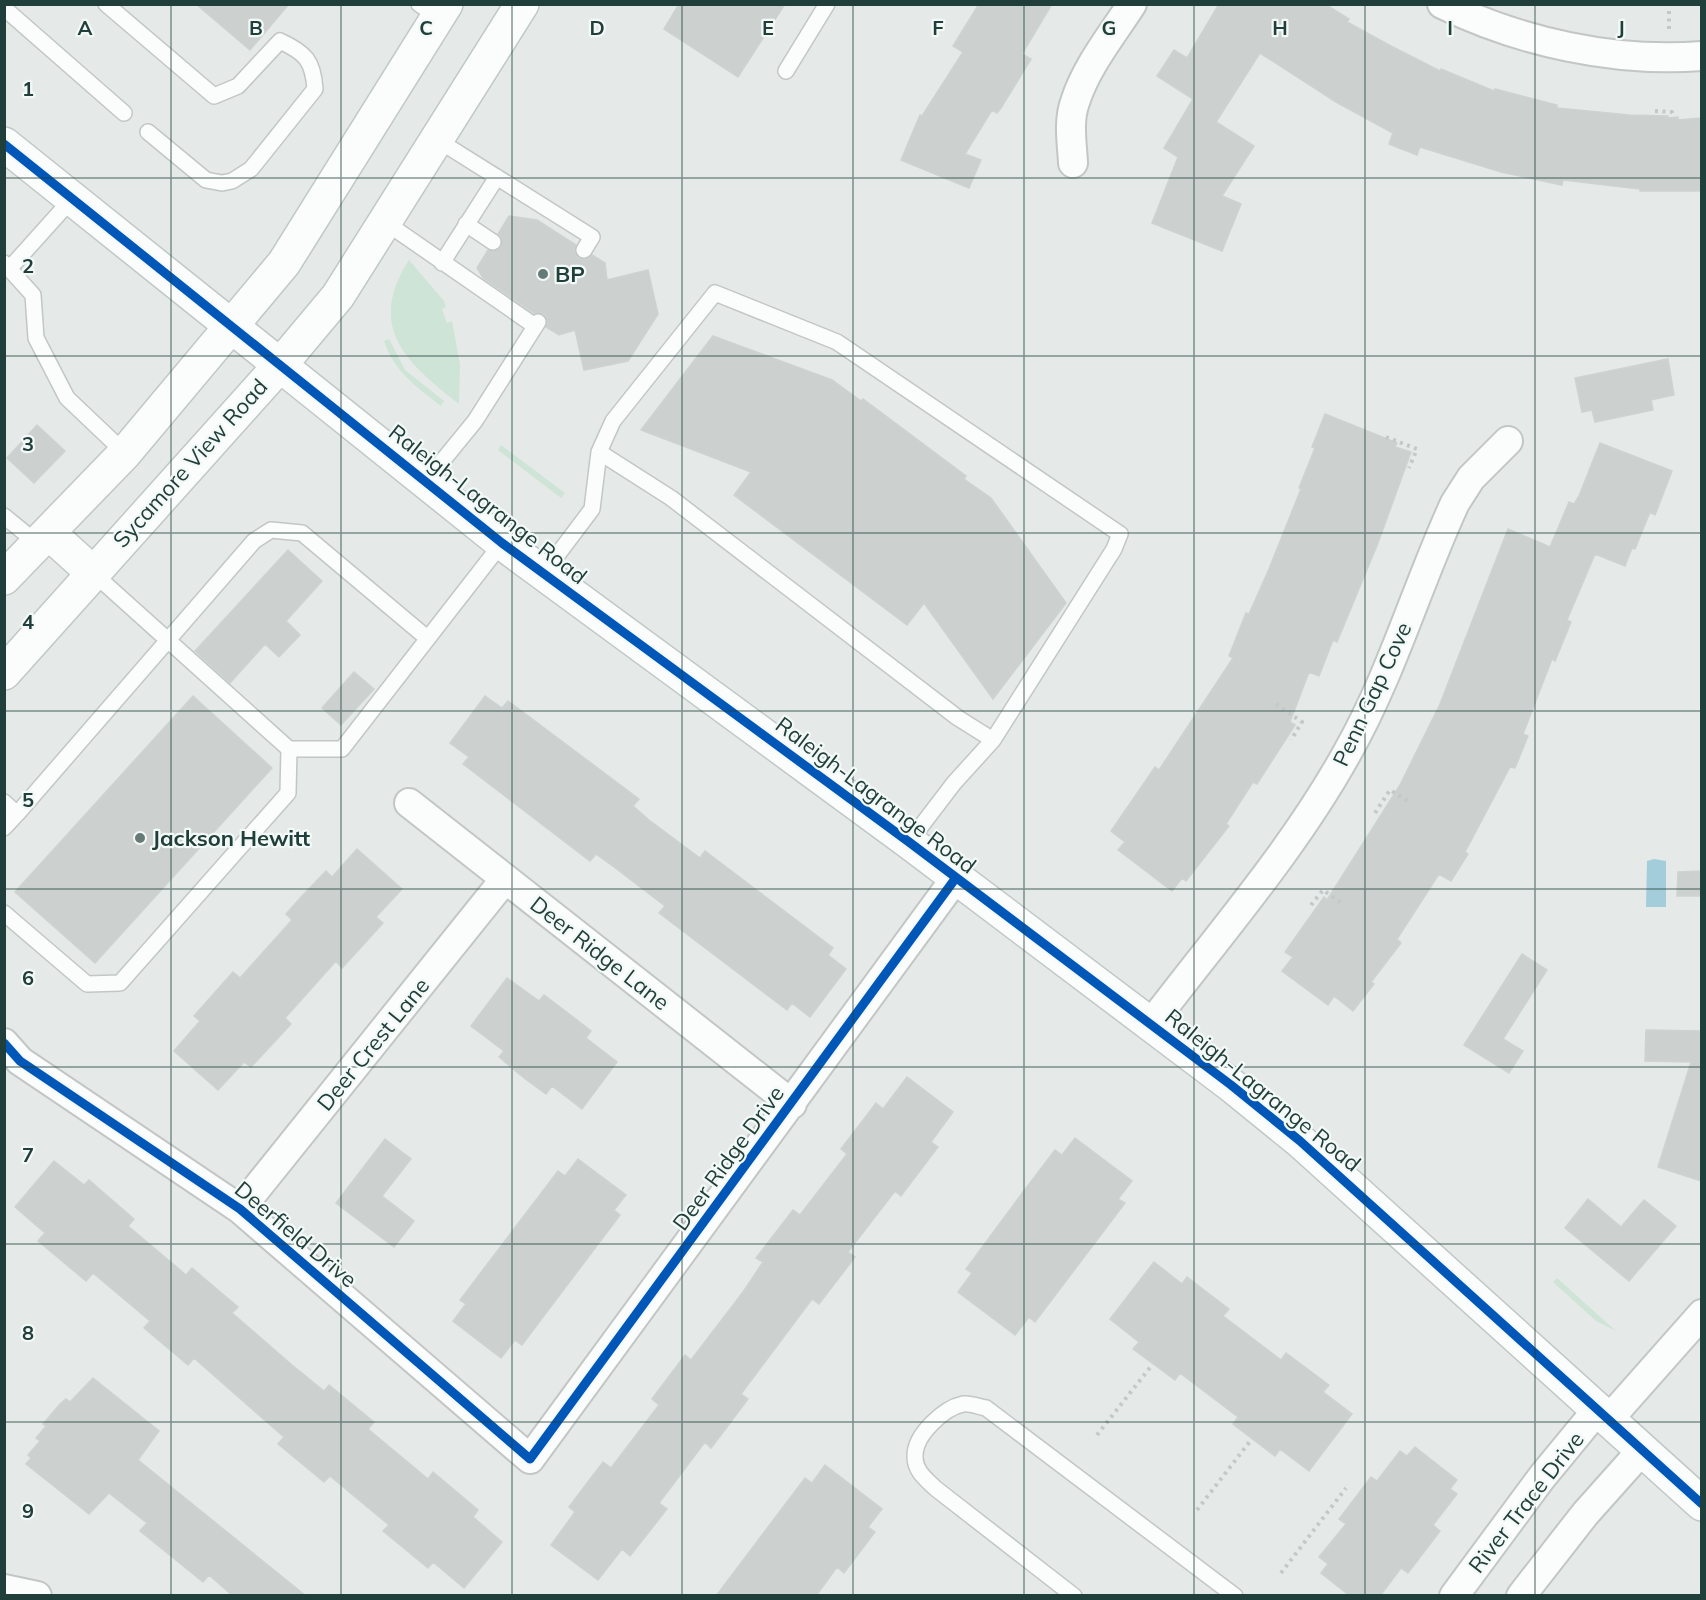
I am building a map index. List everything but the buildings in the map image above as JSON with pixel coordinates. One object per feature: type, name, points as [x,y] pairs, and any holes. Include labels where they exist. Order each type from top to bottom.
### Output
[{"type":"main road","name":"Sycamore View Road","points":[[4,673],[338,296],[522,4]]},
{"type":"main road","points":[[4,578],[125,453],[284,263],[434,9]]},
{"type":"main road","name":"Raleigh-Lagrange Road","points":[[4,144],[232,324],[502,543],[909,842],[955,879],[1151,1024],[1300,1141],[1643,1449],[1701,1504]]},
{"type":"main road","points":[[43,538],[92,572]]},
{"type":"street","points":[[1073,163],[1071,124],[1075,101],[1098,58],[1132,4]]},
{"type":"street","points":[[1442,4],[1476,19],[1555,44],[1623,55],[1701,56]]},
{"type":"street","name":"Penn Gap Cove","points":[[1151,1024],[1288,844],[1346,755],[1377,693],[1455,503],[1471,478],[1509,441]]},
{"type":"street","name":"Deer Ridge Lane","points":[[409,803],[792,1104]]},
{"type":"street","name":"Deer Crest Lane","points":[[240,1209],[505,879]]},
{"type":"street","name":"Deer Ridge Drive","points":[[530,1459],[955,879]]},
{"type":"street","name":"Deerfield Drive","points":[[10,1054],[240,1209],[530,1459]]},
{"type":"street","name":"River Trace Drive","points":[[1454,1596],[1542,1477],[1701,1314]]},
{"type":"street","points":[[1521,1596],[1585,1514],[1643,1449]]},
{"type":"street","points":[[4,1589],[37,1596]]},
{"type":"lane","points":[[106,4],[214,96],[238,86],[280,41],[297,49],[314,67],[315,89],[250,169],[232,181],[222,183],[206,180],[148,132]]},
{"type":"lane","points":[[786,71],[827,4]]},
{"type":"lane","points":[[4,8],[124,113]]},
{"type":"lane","points":[[436,139],[592,237],[584,250]]},
{"type":"lane","points":[[442,263],[496,177]]},
{"type":"lane","points":[[72,199],[7,266],[33,295],[36,338],[67,398],[125,453]]},
{"type":"lane","points":[[385,222],[416,242],[442,263],[536,324],[475,421],[426,481]]},
{"type":"lane","points":[[466,224],[493,242]]},
{"type":"lane","points":[[543,574],[592,509],[599,452],[613,421],[715,293],[837,342],[1120,534],[1114,549],[993,740],[954,783],[909,842]]},
{"type":"lane","points":[[599,452],[672,498],[958,718],[993,740]]},
{"type":"lane","points":[[4,516],[43,538]]},
{"type":"lane","points":[[4,828],[254,541],[271,530],[302,533],[426,638]]},
{"type":"lane","points":[[92,572],[166,642],[289,749],[342,749],[502,543]]},
{"type":"lane","points":[[4,913],[87,984],[120,983],[288,793],[289,749]]},
{"type":"lane","points":[[4,802],[17,814]]},
{"type":"lane","points":[[1074,1596],[935,1488],[919,1473],[914,1456],[920,1439],[943,1412],[965,1403],[986,1408],[1234,1596]]},
{"type":"path","points":[[1669,8],[1669,36]]},
{"type":"path","points":[[1655,111],[1672,112],[1672,116]]},
{"type":"path","points":[[1386,437],[1417,449],[1409,468]]},
{"type":"path","points":[[1276,704],[1302,722],[1291,740]]},
{"type":"path","points":[[1375,813],[1390,790],[1408,801]]},
{"type":"path","points":[[1311,905],[1323,890],[1344,905]]},
{"type":"path","points":[[1097,1435],[1152,1365]]},
{"type":"path","points":[[1197,1510],[1251,1440]]},
{"type":"path","points":[[1281,1573],[1346,1488]]},
{"type":"green space","points":[[409,260],[444,301],[446,307],[442,309],[447,323],[452,321],[460,365],[459,404],[409,359],[398,342],[392,325],[391,306],[396,284]]},
{"type":"green space","points":[[389,339],[405,370],[444,401],[441,406],[400,370],[388,352],[384,341]]},
{"type":"green space","points":[[501,445],[565,493],[561,498],[498,450]]},
{"type":"green space","points":[[1557,1278],[1616,1331],[1596,1321],[1553,1282]]},
{"type":"water","points":[[1654,859],[1666,861],[1666,907],[1646,907],[1647,861]]},
{"type":"cycle path","points":[[4,144],[502,543],[909,842],[1231,1085],[1300,1141],[1702,1504]]},
{"type":"cycle path","points":[[4,1043],[20,1061],[240,1209],[530,1459],[955,879]]},
{"type":"place","name":"BP","points":[[543,274]]},
{"type":"place","name":"Jackson Hewitt","points":[[140,838]]}]
